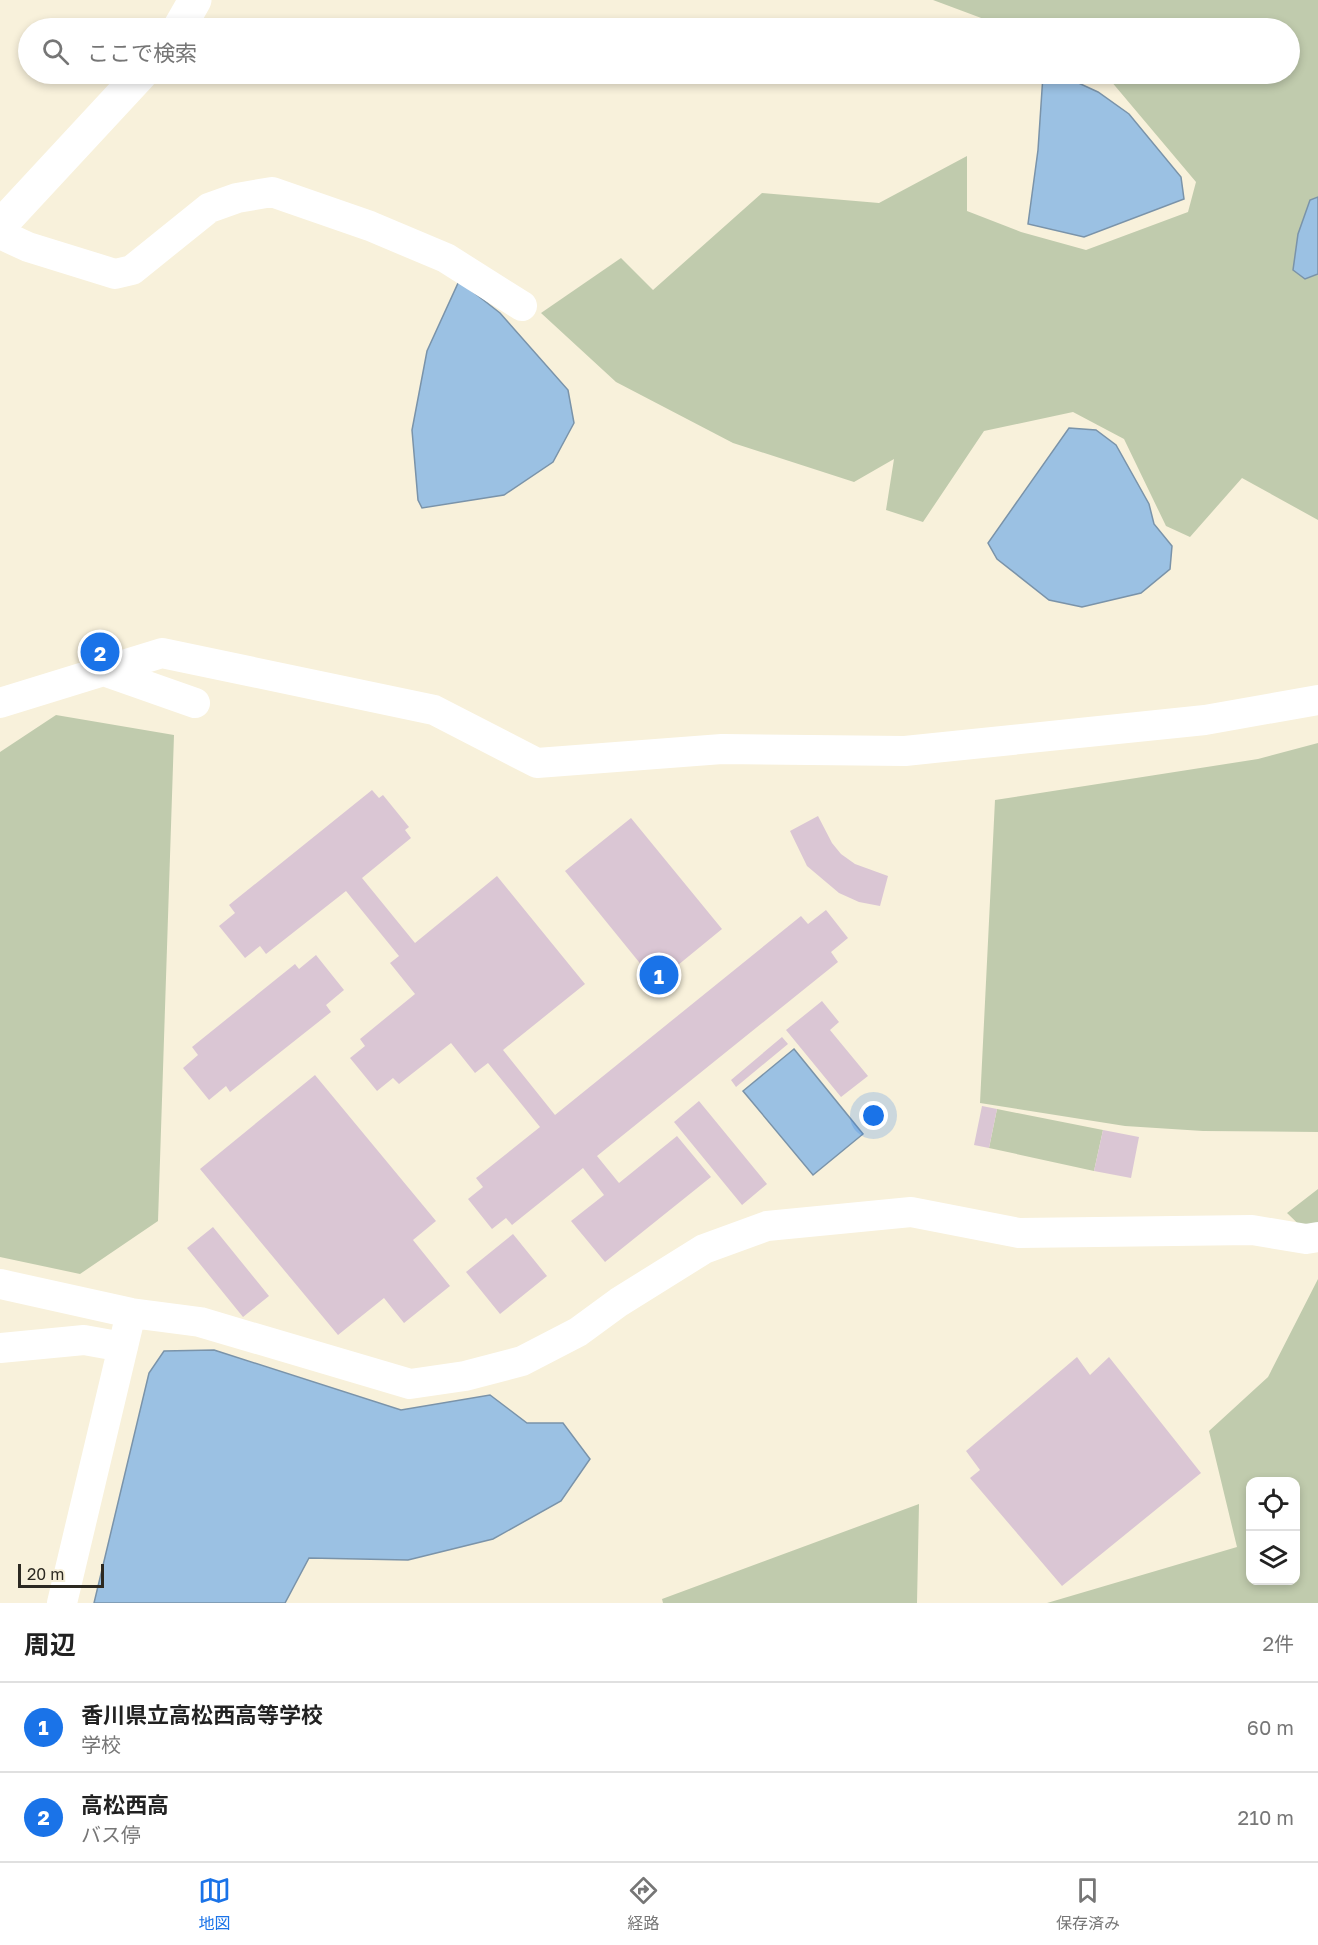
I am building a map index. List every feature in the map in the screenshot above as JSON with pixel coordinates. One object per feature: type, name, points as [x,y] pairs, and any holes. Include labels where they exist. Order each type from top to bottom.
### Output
[{"type":"street","points":[[185,18],[195,0]]},
{"type":"street","points":[[0,226],[132,84]]},
{"type":"street","points":[[0,234],[28,247],[115,274],[132,270],[208,208],[237,198],[272,192],[370,226],[446,258],[522,306]]},
{"type":"street","points":[[0,703],[162,653],[434,710],[537,763],[722,749],[905,750],[1204,720],[1318,700]]},
{"type":"street","points":[[104,671],[195,703]]},
{"type":"street","points":[[0,1284],[131,1313],[200,1322],[410,1384],[465,1376],[522,1360],[578,1332],[619,1302],[704,1249],[767,1226],[911,1212],[1019,1233],[1252,1230],[1306,1239],[1318,1237]]},
{"type":"street","points":[[62,1603],[131,1313]]},
{"type":"street","points":[[0,1348],[84,1340],[123,1347]]},
{"type":"green space","points":[[933,0],[1318,0],[1318,520],[1242,478],[1190,537],[1166,526],[1124,439],[1073,412],[984,431],[923,522],[886,510],[894,459],[854,482],[733,443],[616,382],[541,313],[621,258],[653,290],[762,193],[879,203],[967,156],[967,211],[1021,232],[1086,250],[1188,212],[1196,182],[1113,84],[1300,84],[1300,18],[981,18]]},
{"type":"green space","points":[[56,715],[174,735],[158,1221],[80,1274],[0,1257],[0,752]]},
{"type":"green space","points":[[1318,743],[1318,1132],[1203,1131],[1125,1126],[980,1103],[995,800],[1258,759]]},
{"type":"green space","points":[[997,1109],[1103,1130],[1094,1171],[989,1148]]},
{"type":"green space","points":[[1318,1189],[1318,1243],[1287,1213]]},
{"type":"green space","points":[[1318,1279],[1318,1603],[1047,1603],[1237,1547],[1209,1431],[1268,1377]]},
{"type":"green space","points":[[919,1504],[917,1603],[663,1603],[662,1599]]},
{"type":"water","points":[[1042,84],[1081,84],[1098,92],[1129,114],[1181,177],[1184,199],[1084,237],[1028,224],[1038,150]]},
{"type":"water","points":[[1318,197],[1318,274],[1305,279],[1293,270],[1298,234],[1310,200]]},
{"type":"water","points":[[459,281],[500,313],[568,390],[574,423],[553,462],[504,495],[422,508],[418,500],[412,430],[427,351]]},
{"type":"water","points":[[1069,428],[1096,430],[1116,445],[1149,504],[1154,524],[1172,546],[1170,569],[1141,593],[1082,607],[1049,600],[997,559],[988,543]]},
{"type":"water","points":[[794,1049],[863,1134],[813,1175],[743,1091]]},
{"type":"water","points":[[214,1350],[401,1410],[490,1395],[527,1423],[563,1423],[590,1459],[561,1501],[493,1539],[408,1560],[309,1558],[285,1603],[94,1603],[149,1373],[164,1351]]},
{"type":"building","points":[[372,790],[379,798],[383,795],[409,827],[405,830],[411,838],[362,878],[415,943],[497,876],[585,984],[503,1050],[555,1115],[801,916],[808,924],[826,910],[848,938],[831,952],[838,962],[597,1156],[619,1183],[677,1136],[711,1177],[605,1262],[571,1221],[604,1195],[583,1168],[512,1225],[506,1218],[492,1229],[468,1199],[483,1187],[476,1178],[540,1127],[488,1063],[475,1073],[451,1043],[399,1084],[393,1078],[377,1091],[350,1058],[365,1046],[360,1039],[415,994],[390,963],[399,956],[346,891],[266,954],[260,946],[245,958],[219,926],[235,913],[229,905]]},
{"type":"building","points":[[818,816],[832,843],[841,854],[855,864],[888,876],[880,906],[859,902],[839,893],[807,866],[790,831]]},
{"type":"building","points":[[631,818],[722,929],[656,983],[565,871]]},
{"type":"building","points":[[316,955],[344,990],[326,1005],[331,1012],[230,1092],[226,1086],[209,1100],[183,1068],[198,1055],[192,1047],[295,964],[299,969]]},
{"type":"building","points":[[822,1001],[839,1022],[830,1030],[868,1076],[841,1097],[786,1030]]},
{"type":"building","points":[[782,1037],[788,1044],[736,1087],[731,1080]]},
{"type":"building","points":[[315,1075],[436,1221],[413,1240],[450,1286],[404,1323],[384,1298],[338,1335],[200,1169]]},
{"type":"building","points":[[699,1101],[767,1184],[742,1205],[674,1122]]},
{"type":"building","points":[[982,1106],[997,1109],[989,1148],[974,1145]]},
{"type":"building","points":[[1103,1130],[1139,1137],[1131,1178],[1094,1171]]},
{"type":"building","points":[[213,1227],[269,1296],[243,1317],[187,1248]]},
{"type":"building","points":[[513,1234],[547,1276],[500,1314],[466,1272]]},
{"type":"building","points":[[1077,1357],[1090,1375],[1109,1357],[1201,1473],[1062,1586],[970,1478],[980,1470],[966,1451]]},
{"type":"place","name":"高松西高","points":[[100,652]]},
{"type":"place","name":"香川県立高松西高等学校","points":[[659,975]]}]
